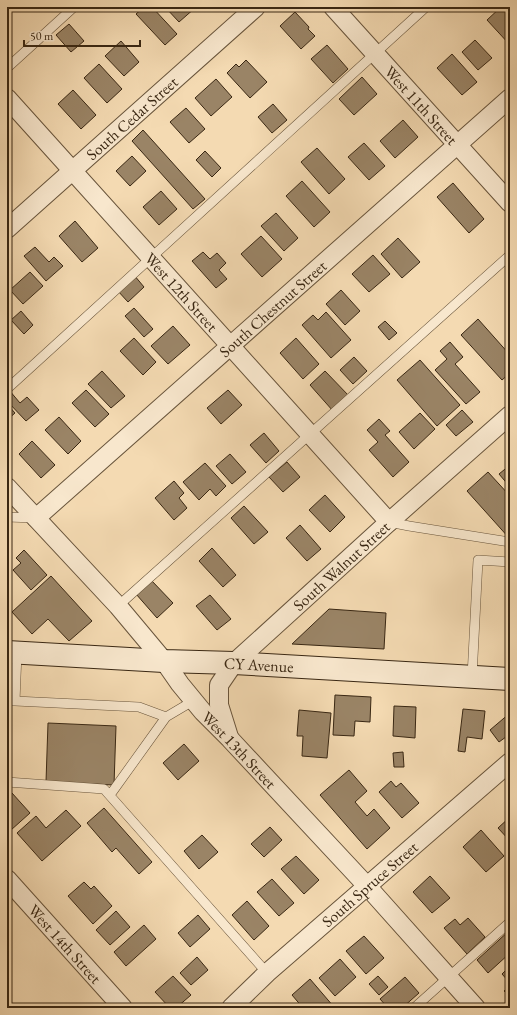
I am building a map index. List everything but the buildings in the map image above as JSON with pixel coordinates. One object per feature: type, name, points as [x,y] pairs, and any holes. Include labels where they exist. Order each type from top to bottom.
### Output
[{"type":"main road","name":"CY Avenue","points":[[12,652],[510,679]]},
{"type":"street","name":"South Cedar Street","points":[[7,229],[256,7]]},
{"type":"street","name":"West 11th Street","points":[[333,7],[510,203]]},
{"type":"street","name":"West 12th Street","points":[[7,98],[389,522]]},
{"type":"street","name":"South Chestnut Street","points":[[36,518],[510,98]]},
{"type":"street","name":"South Walnut Street","points":[[230,739],[219,705],[219,685],[234,663],[510,414]]},
{"type":"street","name":"West 13th Street","points":[[7,487],[118,606],[164,661],[193,701],[367,886],[476,1008]]},
{"type":"street","name":"South Spruce Street","points":[[231,1008],[267,974],[510,762]]},
{"type":"street","name":"West 14th Street","points":[[7,879],[123,1008]]},
{"type":"lane","points":[[7,68],[74,7]]},
{"type":"lane","points":[[7,388],[151,259],[426,7]]},
{"type":"lane","points":[[118,606],[510,255]]},
{"type":"lane","points":[[7,517],[36,518]]},
{"type":"lane","points":[[389,522],[510,542]]},
{"type":"lane","points":[[472,677],[478,560],[510,562]]},
{"type":"lane","points":[[12,652],[11,701],[139,706],[166,718]]},
{"type":"lane","points":[[110,795],[166,718],[193,701]]},
{"type":"lane","points":[[7,782],[104,789],[267,974]]},
{"type":"lane","points":[[414,1008],[510,922]]}]
